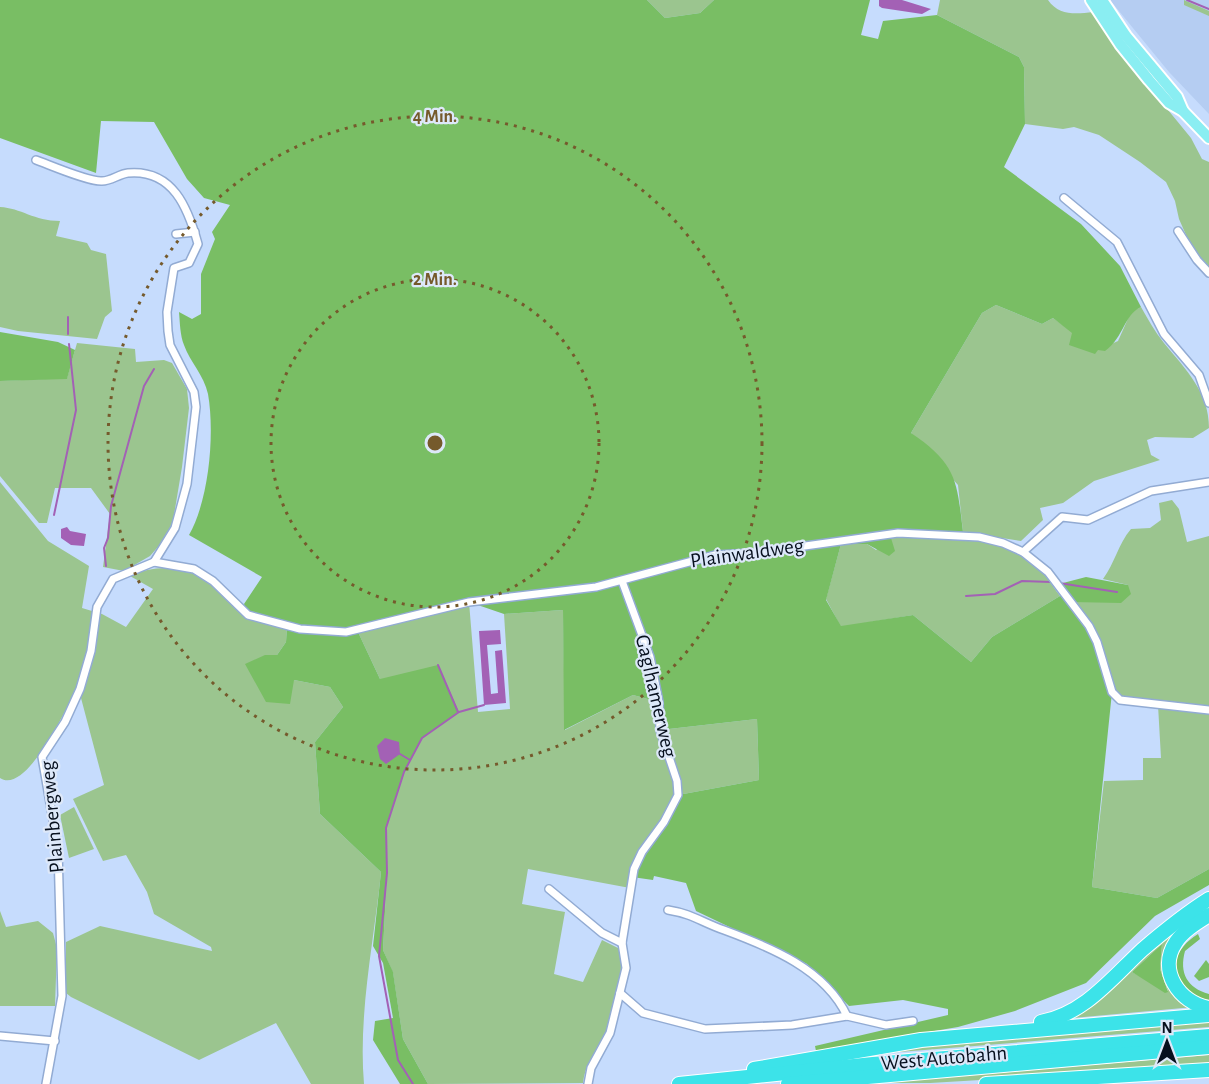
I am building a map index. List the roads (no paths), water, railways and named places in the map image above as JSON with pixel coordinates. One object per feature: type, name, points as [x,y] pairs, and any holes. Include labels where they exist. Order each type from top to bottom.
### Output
[{"type":"highway","points":[[1022,1030],[1063,1016],[1080,1007],[1154,940],[1209,899]]},
{"type":"highway","points":[[1209,915],[1177,940],[1170,956],[1169,967],[1174,985],[1183,997],[1209,1008]]},
{"type":"highway","points":[[721,1079],[757,1068],[865,1048],[1022,1030],[1209,1015]]},
{"type":"highway","name":"West Autobahn","points":[[679,1084],[1209,1036]]},
{"type":"highway","name":"West Autobahn","points":[[788,1084],[1209,1047]]},
{"type":"highway","points":[[1160,1084],[1190,1070]]},
{"type":"highway","points":[[986,1084],[1054,1082],[1209,1070]]},
{"type":"main road","points":[[1091,0],[1136,65],[1169,103],[1183,111],[1209,138]]},
{"type":"main road","points":[[1102,0],[1132,44],[1177,97],[1183,111]]},
{"type":"street","points":[[36,160],[102,181],[128,173],[147,174],[161,179],[179,195],[195,232],[198,244],[194,256],[189,264],[174,268],[167,312],[170,345],[194,392],[195,425],[187,484],[175,528],[154,562]]},
{"type":"street","points":[[1064,198],[1117,242],[1164,334],[1199,375],[1209,403]]},
{"type":"street","points":[[1178,231],[1197,260],[1209,273]]},
{"type":"street","points":[[176,234],[195,232]]},
{"type":"street","points":[[1023,552],[1062,517],[1088,520],[1151,491],[1209,482]]},
{"type":"street","name":"Plainwaldweg","points":[[154,562],[194,569],[213,581],[248,615],[300,629],[357,632],[469,602],[596,587],[715,555],[755,553],[898,533],[979,537],[1003,543],[1023,552],[1048,572],[1089,626],[1097,642],[1112,692],[1120,700],[1209,710]]},
{"type":"street","name":"Plainbergweg","points":[[46,1084],[62,996],[58,849],[42,757],[65,722],[80,689],[91,651],[97,607],[113,579],[154,562]]},
{"type":"street","name":"Gaglhamerweg","points":[[588,1084],[591,1068],[610,1033],[626,968],[622,943],[634,869],[642,852],[664,822],[678,795],[677,781],[660,730],[659,702],[650,657],[622,581]]},
{"type":"street","points":[[549,888],[602,933],[622,943]]},
{"type":"street","points":[[668,910],[690,913],[796,963],[817,977],[842,1006],[847,1016]]},
{"type":"street","points":[[620,993],[643,1012],[705,1029],[792,1024],[847,1016],[886,1025],[913,1022]]},
{"type":"street","points":[[0,1036],[55,1041]]},
{"type":"waterway","points":[[1187,0],[1209,9]]},
{"type":"waterway","points":[[68,317],[68,334]]},
{"type":"waterway","points":[[54,515],[76,410],[69,344]]},
{"type":"waterway","points":[[106,566],[104,548],[108,538],[111,506],[144,386],[154,369]]},
{"type":"waterway","points":[[966,596],[995,594],[1022,581],[1051,582]]},
{"type":"waterway","points":[[1059,583],[1117,592]]},
{"type":"waterway","points":[[438,665],[458,712]]},
{"type":"waterway","points":[[413,1084],[398,1060],[379,956],[387,873],[386,828],[404,772],[422,738],[459,712],[484,705]]},
{"type":"waterway","points":[[400,754],[410,760]]}]
